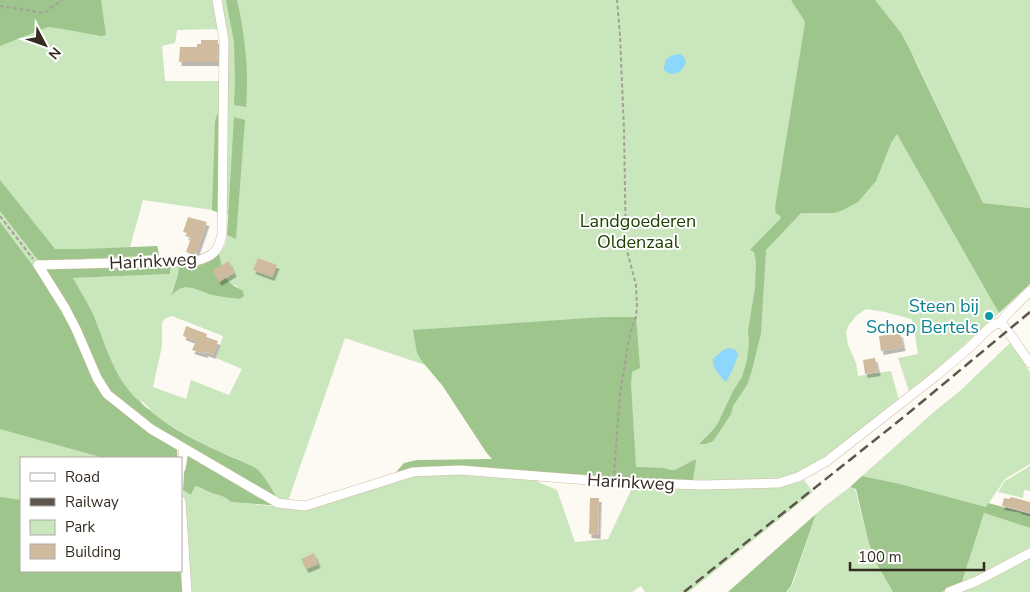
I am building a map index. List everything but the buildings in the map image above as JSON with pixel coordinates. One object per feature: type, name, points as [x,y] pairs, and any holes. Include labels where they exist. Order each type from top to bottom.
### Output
[{"type":"street","name":"Harinkweg","points":[[38,265],[196,261],[211,256],[220,243],[222,234],[224,40],[217,0]]},
{"type":"street","name":"Harinkweg","points":[[38,265],[65,308],[97,378],[107,394],[151,429],[278,503],[305,506],[413,472],[460,470],[614,482],[702,485],[779,483],[798,477],[827,461],[937,375],[992,326],[1000,323],[1030,291]]},
{"type":"street","points":[[1000,323],[1030,364]]},
{"type":"street","points":[[182,462],[184,449]]},
{"type":"street","points":[[182,516],[187,592]]},
{"type":"street","points":[[949,592],[976,581],[1030,553]]},
{"type":"path","points":[[0,6],[44,13],[62,0]]},
{"type":"path","points":[[614,482],[620,394],[630,333],[636,317],[636,285],[626,247],[624,130],[617,0]]},
{"type":"path","points":[[0,216],[38,265]]},
{"type":"green space","name":"Landgoederen Oldenzaal","points":[[0,0],[1030,0],[1030,208],[983,203],[914,57],[994,304],[999,313],[944,363],[909,391],[898,358],[918,354],[911,319],[866,309],[857,315],[848,326],[846,333],[848,345],[856,363],[858,376],[891,371],[899,400],[820,464],[793,477],[765,481],[645,479],[442,385],[425,365],[345,338],[288,501],[277,498],[265,479],[253,467],[173,427],[147,409],[150,409],[141,400],[142,404],[127,388],[112,364],[91,311],[73,278],[170,274],[171,263],[179,262],[178,274],[171,294],[182,288],[192,288],[212,295],[240,299],[237,286],[230,284],[226,279],[219,254],[225,245],[229,214],[143,200],[130,247],[136,247],[136,265],[39,274],[115,409],[177,450],[178,457],[20,457],[20,572],[181,572],[182,592],[0,592]],"holes":[[[177,30],[223,30],[226,81],[165,81],[162,46],[175,43]],[[172,316],[223,336],[216,358],[242,369],[229,395],[191,380],[186,399],[153,387],[162,346],[162,322],[166,318]]]},
{"type":"green space","points":[[0,0],[101,0],[106,35],[101,36],[48,27],[0,46]]},
{"type":"green space","points":[[226,0],[237,0],[240,13],[247,67],[246,107],[234,105],[234,42]]},
{"type":"green space","points":[[791,0],[875,0],[901,33],[983,203],[1030,208],[1030,284],[999,313],[897,134],[891,143],[876,181],[858,202],[834,213],[801,213],[766,250],[761,333],[747,385],[713,441],[699,444],[718,423],[733,391],[742,377],[747,360],[748,331],[755,288],[756,261],[754,252],[750,250],[781,218],[776,213],[775,208],[805,23]]},
{"type":"green space","points":[[219,112],[219,213],[212,210],[215,123]]},
{"type":"green space","points":[[234,117],[245,120],[236,239],[227,235]]},
{"type":"green space","points":[[0,180],[55,249],[157,246],[159,255],[38,260],[0,211]]},
{"type":"green space","points":[[0,222],[39,274],[64,313],[96,385],[104,396],[117,408],[177,450],[177,457],[100,457],[0,429]]},
{"type":"green space","points":[[219,254],[227,280],[243,291],[244,296],[240,299],[222,297],[186,288],[176,291],[171,296],[178,274],[179,262],[211,259]]},
{"type":"green space","points":[[171,263],[170,274],[73,278],[92,312],[114,366],[134,396],[174,428],[258,470],[277,498],[153,426],[106,388],[43,269]]},
{"type":"green space","points":[[604,317],[636,317],[640,368],[632,372],[631,384],[636,467],[675,470],[696,460],[693,480],[645,479],[445,466],[419,467],[396,472],[404,463],[417,460],[492,459],[442,385],[421,360],[417,353],[413,330]]},
{"type":"green space","points":[[1011,342],[1030,372],[1030,464],[1005,479],[986,507],[862,476],[961,390]]},
{"type":"green space","points":[[187,455],[259,498],[281,506],[231,502],[223,496],[195,486],[191,495],[183,490],[185,457]]},
{"type":"green space","points":[[1030,466],[1030,491],[1024,490],[1023,498],[998,492],[1005,481]]},
{"type":"green space","points":[[456,473],[534,478],[540,483],[557,490],[575,542],[608,539],[634,484],[768,487],[792,484],[804,480],[813,492],[689,592],[645,592],[641,586],[632,592],[189,592],[183,490],[191,495],[195,486],[223,496],[231,502],[305,509],[415,475]]},
{"type":"green space","points":[[862,476],[986,507],[988,503],[1030,514],[1030,528],[984,513],[961,585],[942,592],[893,592],[875,561],[856,489],[850,487]]},
{"type":"green space","points":[[850,487],[855,489],[875,561],[893,592],[786,592],[792,586],[816,514]]},
{"type":"green space","points":[[0,497],[20,500],[20,572],[181,572],[182,592],[0,592]]},
{"type":"green space","points":[[984,513],[1030,528],[1030,547],[961,585]]},
{"type":"green space","points":[[816,514],[791,586],[786,592],[728,592]]},
{"type":"green space","points":[[1030,557],[1030,592],[960,592],[1001,574]]},
{"type":"water","points":[[680,54],[686,62],[681,70],[674,74],[664,70],[668,58],[672,55]]},
{"type":"water","points":[[730,348],[736,350],[738,355],[726,382],[715,368],[713,359],[723,350]]},
{"type":"railway","points":[[684,592],[905,416],[1030,312]]},
{"type":"place","name":"Steen bij Schop Bertels","points":[[989,316]]}]
